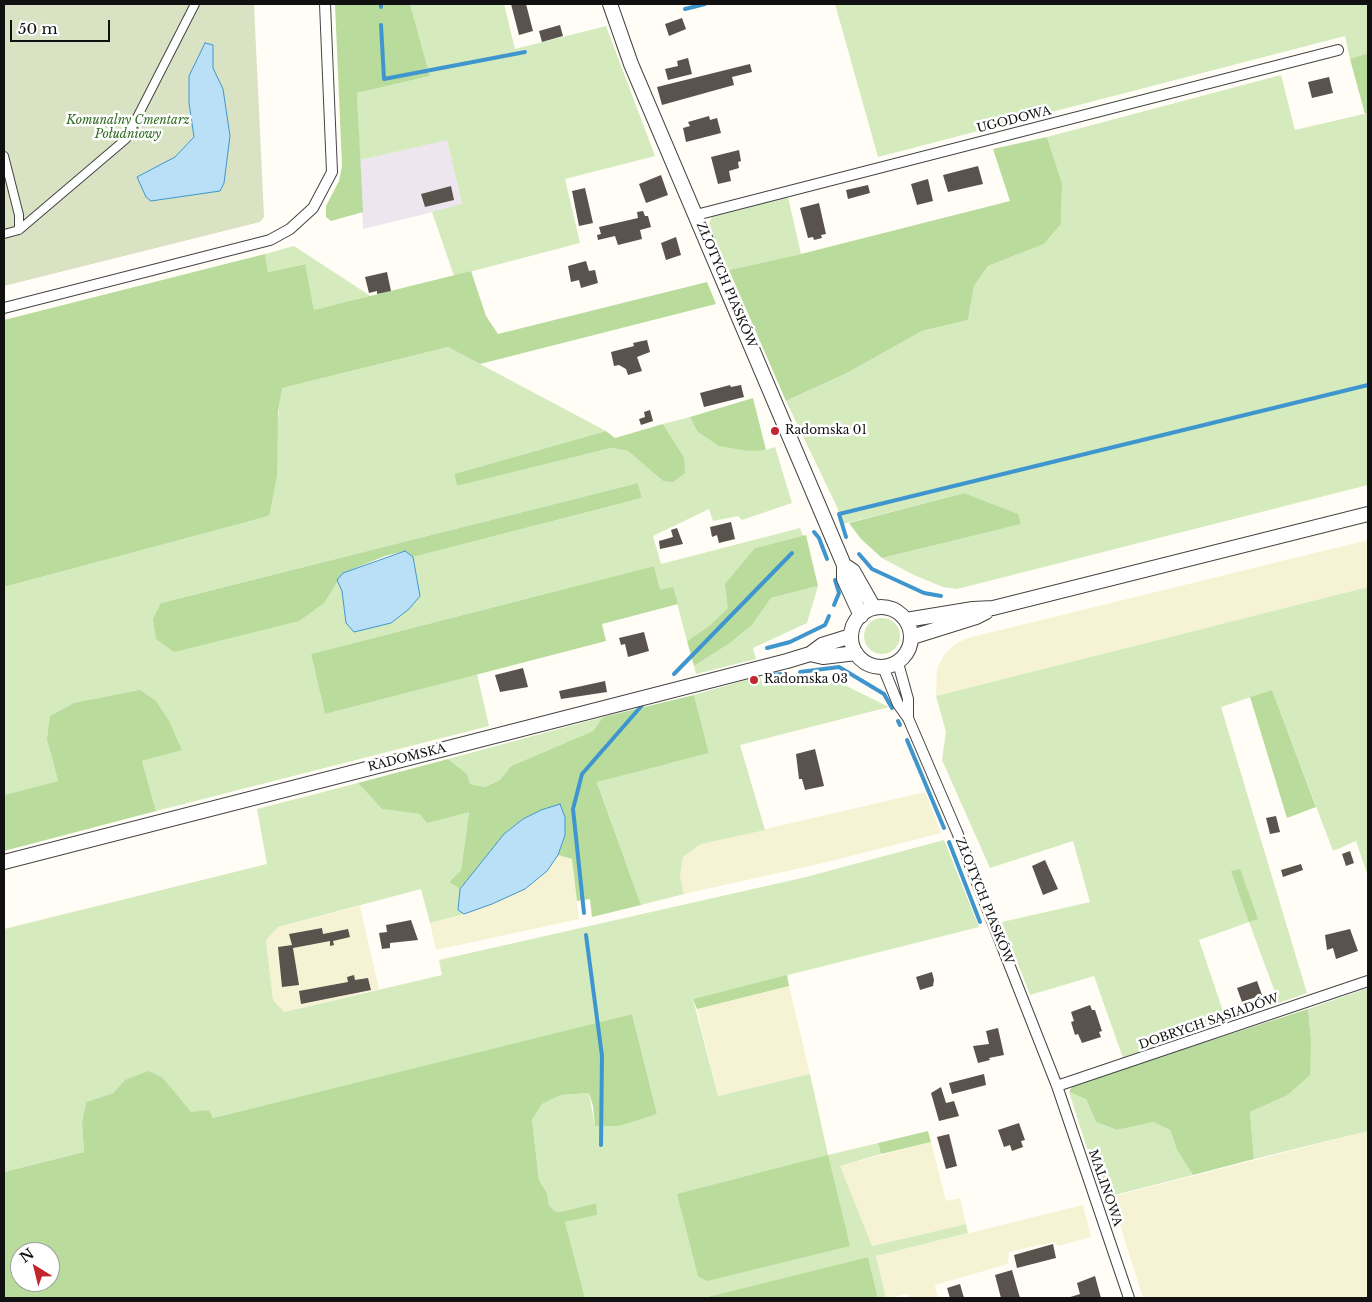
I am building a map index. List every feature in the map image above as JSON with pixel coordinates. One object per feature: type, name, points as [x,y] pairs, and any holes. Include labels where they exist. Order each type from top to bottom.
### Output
[{"type":"street","points":[[4,234],[18,230],[126,139],[195,4]]},
{"type":"street","points":[[4,308],[270,240],[290,229],[313,208],[332,172],[325,4]]},
{"type":"street","name":"ZŁOTYCH PIASKÓW","points":[[610,4],[631,64],[844,565],[844,579],[861,616]]},
{"type":"street","name":"UGODOWA","points":[[696,215],[1338,50]]},
{"type":"street","points":[[4,156],[19,215],[18,230]]},
{"type":"street","points":[[906,620],[972,609],[994,608],[1368,514]]},
{"type":"street","name":"ZŁOTYCH PIASKÓW","points":[[844,565],[853,571],[874,608]]},
{"type":"street","points":[[874,608],[890,608],[906,620],[912,637],[908,652],[898,663],[883,668],[867,664],[856,653],[852,636],[852,629],[861,616],[874,608]]},
{"type":"street","points":[[912,637],[976,617],[994,608]]},
{"type":"street","name":"RADOMSKA","points":[[4,862],[810,654],[822,645],[852,636]]},
{"type":"street","name":"RADOMSKA","points":[[810,654],[823,657],[856,653]]},
{"type":"street","name":"ZŁOTYCH PIASKÓW","points":[[898,663],[908,699],[908,718]]},
{"type":"street","name":"ZŁOTYCH PIASKÓW","points":[[883,668],[898,704],[908,718],[957,832],[1057,1086]]},
{"type":"street","name":"DOBRYCH SĄSIADÓW","points":[[1057,1086],[1368,981]]},
{"type":"street","name":"MALINOWA","points":[[1057,1086],[1129,1298]]},
{"type":"shaded area","points":[[447,139],[462,205],[363,229],[360,160]]},
{"type":"shaded area","points":[[1368,540],[1368,587],[936,696],[937,669],[944,655],[955,644],[968,638]]},
{"type":"shaded area","points":[[925,792],[941,833],[819,864],[684,894],[680,877],[683,857],[701,844]]},
{"type":"shaded area","points":[[558,855],[572,859],[579,919],[436,950],[430,923],[464,914],[525,889],[547,871]]},
{"type":"shaded area","points":[[360,906],[379,989],[284,1012],[273,1000],[266,939],[278,927]]},
{"type":"shaded area","points":[[789,986],[810,1074],[718,1096],[697,1009]]},
{"type":"shaded area","points":[[1368,1131],[1368,1298],[1143,1298],[1111,1197]]},
{"type":"shaded area","points":[[931,1142],[946,1201],[960,1198],[966,1224],[872,1246],[839,1166]]},
{"type":"shaded area","points":[[1083,1205],[1091,1237],[1058,1246],[1053,1242],[1009,1252],[1008,1264],[935,1285],[938,1298],[909,1298],[908,1294],[886,1298],[876,1256]]},
{"type":"green space","name":"Komunalny Cmentarz Południowy","points":[[4,4],[254,4],[264,217],[260,222],[4,286]]},
{"type":"green space","points":[[335,4],[410,4],[430,76],[357,93],[363,212],[331,221],[326,217],[326,206],[339,181],[342,166]]},
{"type":"green space","points":[[410,4],[504,4],[515,49],[606,26],[655,156],[565,179],[580,243],[454,276],[432,212],[462,204],[447,140],[360,160],[357,93],[430,76]]},
{"type":"green space","points":[[835,4],[1368,4],[1368,53],[1350,59],[1345,36],[878,157]]},
{"type":"green space","points":[[1368,53],[1368,113],[1365,114],[1350,59]]},
{"type":"green space","points":[[1281,75],[1295,130],[1368,113],[1368,485],[957,589],[943,587],[914,575],[882,558],[1020,524],[1017,514],[964,493],[843,524],[837,507],[786,401],[847,373],[922,331],[968,320],[974,286],[988,266],[1044,244],[1061,224],[1062,183],[1047,137]]},
{"type":"green space","points":[[1047,137],[1062,183],[1061,224],[1044,244],[988,266],[974,286],[968,320],[922,331],[847,373],[786,401],[729,270],[801,254],[1010,201],[993,149]]},
{"type":"green space","points":[[788,197],[801,254],[729,270],[710,233],[708,226],[712,217]]},
{"type":"green space","points":[[294,246],[372,297],[314,310],[304,264],[268,272],[265,254]]},
{"type":"green space","points":[[265,254],[268,272],[305,264],[314,310],[471,271],[486,316],[498,334],[707,282],[716,304],[480,364],[448,347],[282,388],[278,413],[277,476],[269,516],[4,587],[4,320]]},
{"type":"green space","points":[[448,347],[606,431],[454,474],[457,486],[611,448],[628,451],[663,481],[684,457],[663,424],[690,417],[697,431],[766,450],[775,447],[792,503],[742,520],[738,516],[713,521],[709,509],[653,536],[661,564],[800,528],[803,536],[755,548],[728,608],[709,626],[687,641],[673,588],[660,591],[654,566],[311,654],[325,714],[477,674],[489,726],[156,811],[142,761],[181,750],[47,740],[58,781],[4,795],[4,587],[269,516],[281,388]],"holes":[[[638,483],[642,498],[413,557],[420,596],[346,623],[342,591],[337,580],[161,603]]]},
{"type":"green space","points":[[753,398],[766,450],[749,451],[719,446],[697,431],[690,417]]},
{"type":"green space","points":[[663,424],[684,457],[685,473],[673,482],[663,481],[628,451],[611,448],[457,486],[454,474],[606,431],[615,438]]},
{"type":"green space","points":[[638,483],[642,498],[413,557],[405,551],[385,556],[343,573],[324,603],[299,621],[174,652],[156,639],[153,619],[161,603]]},
{"type":"green space","points":[[964,493],[1018,514],[1021,524],[882,558],[861,539],[849,523]]},
{"type":"green space","points":[[806,535],[818,586],[771,598],[752,625],[730,643],[694,666],[687,641],[709,626],[728,608],[725,584],[755,548]]},
{"type":"green space","points":[[654,566],[660,590],[673,587],[678,604],[602,624],[606,641],[325,714],[311,654]]},
{"type":"green space","points":[[818,586],[807,623],[753,648],[756,659],[696,674],[694,666],[730,643],[752,625],[771,598]]},
{"type":"green space","points":[[1368,587],[1368,876],[1356,841],[1333,851],[1272,690],[1221,707],[1307,993],[1279,1003],[1249,922],[1199,940],[1226,1020],[1123,1058],[1094,976],[1030,995],[1002,922],[1090,902],[1073,841],[990,868],[942,760],[946,732],[936,696]]},
{"type":"green space","points":[[882,618],[889,619],[895,623],[899,629],[899,643],[895,649],[889,653],[882,654],[875,653],[869,649],[865,643],[864,636],[865,629],[869,623],[875,619]]},
{"type":"green space","points":[[760,676],[763,686],[830,678],[889,707],[740,745],[765,830],[701,844],[683,857],[680,877],[684,894],[641,905],[597,781],[709,753],[694,695]]},
{"type":"green space","points":[[140,690],[156,701],[169,721],[182,750],[142,761],[156,811],[4,851],[4,795],[58,781],[47,740],[50,716],[74,703]]},
{"type":"green space","points":[[1272,690],[1316,807],[1287,818],[1250,697]]},
{"type":"green space","points":[[694,695],[709,753],[597,782],[641,905],[592,917],[590,899],[577,901],[572,859],[558,855],[565,835],[541,810],[523,819],[504,834],[460,889],[449,882],[461,870],[469,812],[427,823],[420,814],[382,809],[358,783],[448,759],[467,774],[470,784],[485,787],[500,780],[511,766],[593,731],[603,717]]},
{"type":"green space","points":[[603,717],[593,731],[511,766],[500,780],[485,787],[470,784],[467,774],[448,759]]},
{"type":"green space","points":[[358,783],[382,809],[421,814],[469,812],[461,870],[449,882],[460,889],[458,910],[464,914],[430,923],[421,889],[278,927],[266,940],[273,1000],[284,1012],[442,975],[439,960],[806,877],[944,840],[979,927],[693,999],[718,1096],[810,1074],[828,1155],[878,1143],[881,1154],[840,1166],[872,1246],[966,1224],[968,1233],[876,1256],[886,1298],[878,1298],[868,1257],[703,1298],[585,1298],[565,1222],[596,1215],[595,1203],[560,1212],[555,1211],[549,1205],[547,1193],[539,1180],[532,1120],[542,1104],[561,1095],[589,1093],[595,1126],[657,1114],[632,1014],[213,1118],[209,1110],[191,1113],[163,1078],[125,1080],[113,1093],[86,1102],[82,1123],[84,1152],[4,1172],[4,929],[267,864],[257,809]]},
{"type":"green space","points":[[1240,869],[1258,919],[1249,922],[1231,871]]},
{"type":"green space","points":[[787,975],[789,986],[697,1009],[693,999]]},
{"type":"green space","points":[[1368,988],[1368,1131],[1254,1159],[1250,1112],[1286,1096],[1311,1040],[1308,1009]]},
{"type":"green space","points":[[1308,1009],[1311,1040],[1310,1075],[1286,1096],[1250,1112],[1254,1159],[1193,1175],[1177,1150],[1170,1130],[1153,1122],[1117,1130],[1096,1122],[1086,1099],[1069,1092],[1073,1085]]},
{"type":"green space","points":[[632,1014],[657,1114],[619,1126],[595,1126],[593,1106],[589,1093],[561,1095],[542,1104],[532,1120],[539,1180],[547,1193],[549,1205],[555,1211],[560,1212],[596,1203],[597,1215],[565,1222],[585,1298],[4,1298],[4,1172],[84,1152],[82,1123],[86,1102],[113,1093],[125,1080],[149,1071],[163,1078],[191,1112],[209,1110],[213,1118]]},
{"type":"green space","points":[[1069,1092],[1086,1099],[1096,1122],[1117,1130],[1153,1122],[1170,1130],[1177,1150],[1193,1175],[1103,1198]]},
{"type":"green space","points":[[928,1131],[931,1142],[881,1154],[878,1143]]},
{"type":"green space","points":[[828,1155],[850,1246],[707,1281],[698,1276],[677,1194]]},
{"type":"green space","points":[[868,1257],[878,1298],[703,1298]]},
{"type":"water","points":[[205,43],[213,45],[213,68],[223,89],[230,136],[224,183],[220,191],[151,201],[146,197],[137,177],[175,157],[194,137],[189,103],[189,76]]},
{"type":"water","points":[[405,551],[413,557],[420,596],[409,609],[391,623],[354,632],[346,623],[342,591],[337,580],[343,573]]},
{"type":"water","points":[[560,804],[565,817],[565,835],[558,855],[547,871],[525,889],[492,904],[464,914],[458,910],[460,889],[504,834],[523,819],[541,810]]},
{"type":"building","points":[[511,4],[526,4],[533,31],[519,35]]},
{"type":"building","points":[[682,18],[686,29],[669,36],[665,24]]},
{"type":"building","points":[[560,25],[563,36],[542,42],[539,31]]},
{"type":"building","points":[[688,58],[692,74],[668,80],[665,69],[678,66],[677,61]]},
{"type":"building","points":[[750,64],[752,72],[732,77],[734,85],[662,105],[657,87]]},
{"type":"building","points":[[1329,77],[1333,93],[1312,98],[1308,82]]},
{"type":"building","points":[[709,116],[710,120],[717,118],[721,133],[686,142],[683,128],[690,126],[688,122]]},
{"type":"building","points":[[739,150],[741,161],[738,162],[739,168],[729,171],[731,181],[718,184],[711,157]]},
{"type":"building","points":[[978,166],[983,184],[948,192],[943,175]]},
{"type":"building","points":[[661,175],[668,195],[646,203],[639,184]]},
{"type":"building","points":[[928,179],[933,201],[917,205],[911,184]]},
{"type":"building","points":[[868,185],[870,193],[848,199],[846,190]]},
{"type":"building","points":[[451,186],[454,200],[425,207],[421,194]]},
{"type":"building","points":[[585,188],[593,223],[579,226],[572,191]]},
{"type":"building","points":[[819,203],[826,234],[821,235],[822,238],[814,240],[813,237],[808,238],[800,208]]},
{"type":"building","points":[[643,211],[645,216],[648,216],[651,227],[640,230],[642,239],[618,245],[615,236],[598,240],[597,235],[601,234],[599,227],[638,218],[637,212]]},
{"type":"building","points":[[676,237],[681,255],[666,260],[661,243]]},
{"type":"building","points":[[586,261],[589,271],[595,270],[598,283],[581,288],[579,280],[571,282],[568,266]]},
{"type":"building","points":[[387,272],[391,291],[377,294],[377,291],[369,293],[365,277]]},
{"type":"building","points":[[647,340],[650,352],[637,357],[642,371],[628,375],[626,369],[619,365],[614,366],[611,352],[634,346],[633,343]]},
{"type":"building","points":[[730,385],[731,387],[741,385],[744,397],[704,407],[700,393]]},
{"type":"building","points":[[650,410],[653,421],[641,425],[639,419],[645,417],[644,412]]},
{"type":"building","points":[[731,522],[735,539],[719,543],[717,535],[712,537],[710,527]]},
{"type":"building","points":[[677,528],[683,544],[660,549],[659,541],[673,537],[671,530]]},
{"type":"building","points":[[644,632],[649,651],[628,657],[625,644],[621,645],[619,638]]},
{"type":"building","points":[[523,668],[528,687],[500,692],[495,675]]},
{"type":"building","points":[[605,681],[607,692],[561,699],[559,691]]},
{"type":"building","points":[[815,749],[824,786],[805,790],[802,779],[799,779],[796,754]]},
{"type":"building","points":[[1276,816],[1280,832],[1270,834],[1266,818]]},
{"type":"building","points":[[1350,851],[1354,863],[1346,866],[1342,854]]},
{"type":"building","points":[[1045,860],[1058,889],[1043,895],[1032,866]]},
{"type":"building","points":[[1301,864],[1303,870],[1283,877],[1281,870]]},
{"type":"building","points":[[411,920],[418,940],[390,943],[390,948],[382,949],[379,933],[387,932],[386,925]]},
{"type":"building","points":[[322,928],[323,934],[348,929],[350,937],[333,941],[334,945],[330,946],[330,941],[293,948],[299,985],[282,987],[278,947],[292,945],[289,934]]},
{"type":"building","points":[[1350,929],[1358,951],[1336,959],[1333,948],[1327,950],[1325,935]]},
{"type":"building","points":[[932,972],[933,986],[920,990],[916,977]]},
{"type":"building","points":[[354,975],[355,980],[368,978],[371,990],[301,1004],[299,991],[348,982],[347,977]]},
{"type":"building","points":[[1257,981],[1262,995],[1242,1002],[1237,988]]},
{"type":"building","points":[[1090,1005],[1092,1010],[1095,1010],[1102,1031],[1099,1032],[1101,1037],[1082,1043],[1078,1034],[1075,1035],[1071,1022],[1074,1021],[1071,1012]]},
{"type":"building","points":[[998,1028],[1004,1055],[989,1058],[990,1060],[978,1063],[973,1046],[989,1044],[986,1031]]},
{"type":"building","points":[[984,1074],[986,1085],[952,1094],[949,1083]]},
{"type":"building","points":[[941,1087],[946,1103],[954,1101],[959,1116],[939,1121],[931,1093]]},
{"type":"building","points":[[1019,1123],[1025,1140],[1021,1141],[1023,1147],[1012,1151],[1010,1145],[1004,1147],[998,1130]]},
{"type":"building","points":[[949,1134],[957,1166],[946,1169],[937,1137]]},
{"type":"building","points":[[1053,1244],[1056,1258],[1017,1268],[1014,1255]]},
{"type":"building","points":[[1012,1270],[1020,1298],[1001,1298],[995,1275]]},
{"type":"building","points":[[1095,1276],[1101,1298],[1067,1298],[1080,1294],[1077,1283]]},
{"type":"building","points":[[960,1284],[964,1298],[950,1298],[947,1288]]},
{"type":"waterway","points":[[685,9],[705,4]]},
{"type":"waterway","points":[[381,25],[384,79],[525,52]]},
{"type":"waterway","points":[[846,537],[839,514],[1368,385]]},
{"type":"waterway","points":[[814,532],[819,538],[827,559]]},
{"type":"waterway","points":[[674,674],[792,553]]},
{"type":"waterway","points":[[859,554],[872,569],[924,593],[941,596]]},
{"type":"waterway","points":[[834,605],[839,593],[835,580]]},
{"type":"waterway","points":[[767,648],[790,642],[825,625],[829,616]]},
{"type":"waterway","points":[[800,672],[839,667],[884,694],[892,708]]},
{"type":"waterway","points":[[771,675],[783,674]]},
{"type":"waterway","points":[[584,913],[573,809],[582,774],[644,703]]},
{"type":"waterway","points":[[898,721],[900,725]]},
{"type":"waterway","points":[[907,740],[944,828]]},
{"type":"waterway","points":[[949,842],[980,922]]},
{"type":"waterway","points":[[586,935],[602,1056],[601,1145]]},
{"type":"place","name":"Radomska 01","points":[[775,431]]},
{"type":"place","name":"Radomska 03","points":[[754,680]]}]
